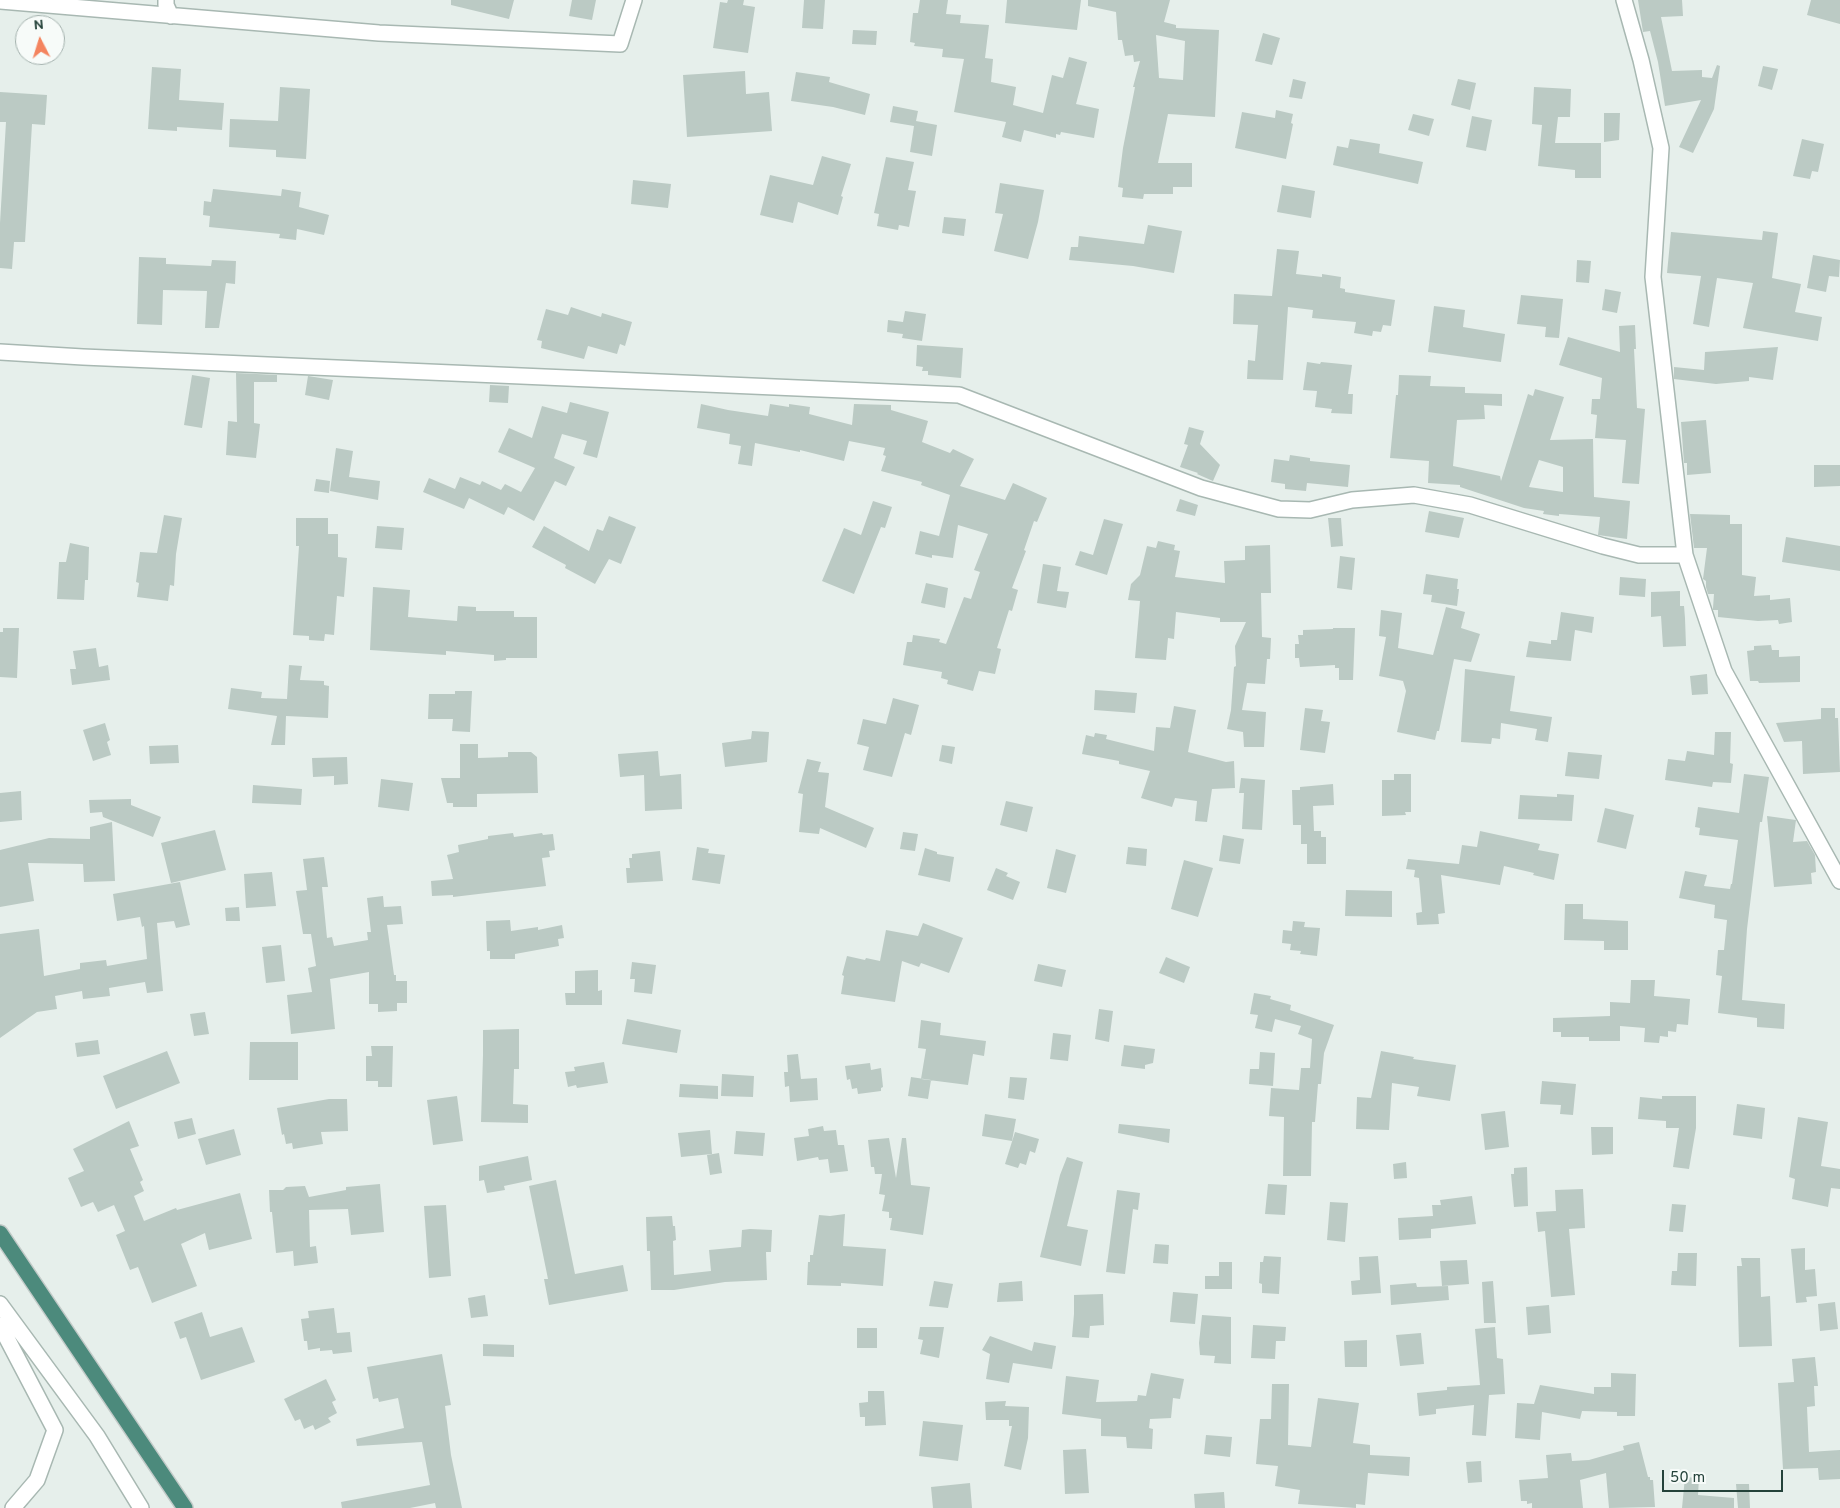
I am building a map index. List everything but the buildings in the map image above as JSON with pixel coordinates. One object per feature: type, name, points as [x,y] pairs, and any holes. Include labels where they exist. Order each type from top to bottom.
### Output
[{"type":"highway","points":[[0,1233],[185,1508]]},
{"type":"street","points":[[166,0],[171,16]]},
{"type":"street","points":[[0,1],[379,33],[620,44],[634,0]]},
{"type":"street","points":[[1624,0],[1641,60],[1661,148],[1653,278],[1684,555],[1724,671],[1840,880]]},
{"type":"street","points":[[0,352],[959,395],[1201,488],[1279,509],[1310,510],[1352,500],[1414,496],[1470,505],[1603,546],[1640,555],[1684,555]]},
{"type":"street","points":[[0,1304],[97,1436],[142,1508]]},
{"type":"street","points":[[0,1325],[55,1430],[38,1480],[13,1508]]}]
